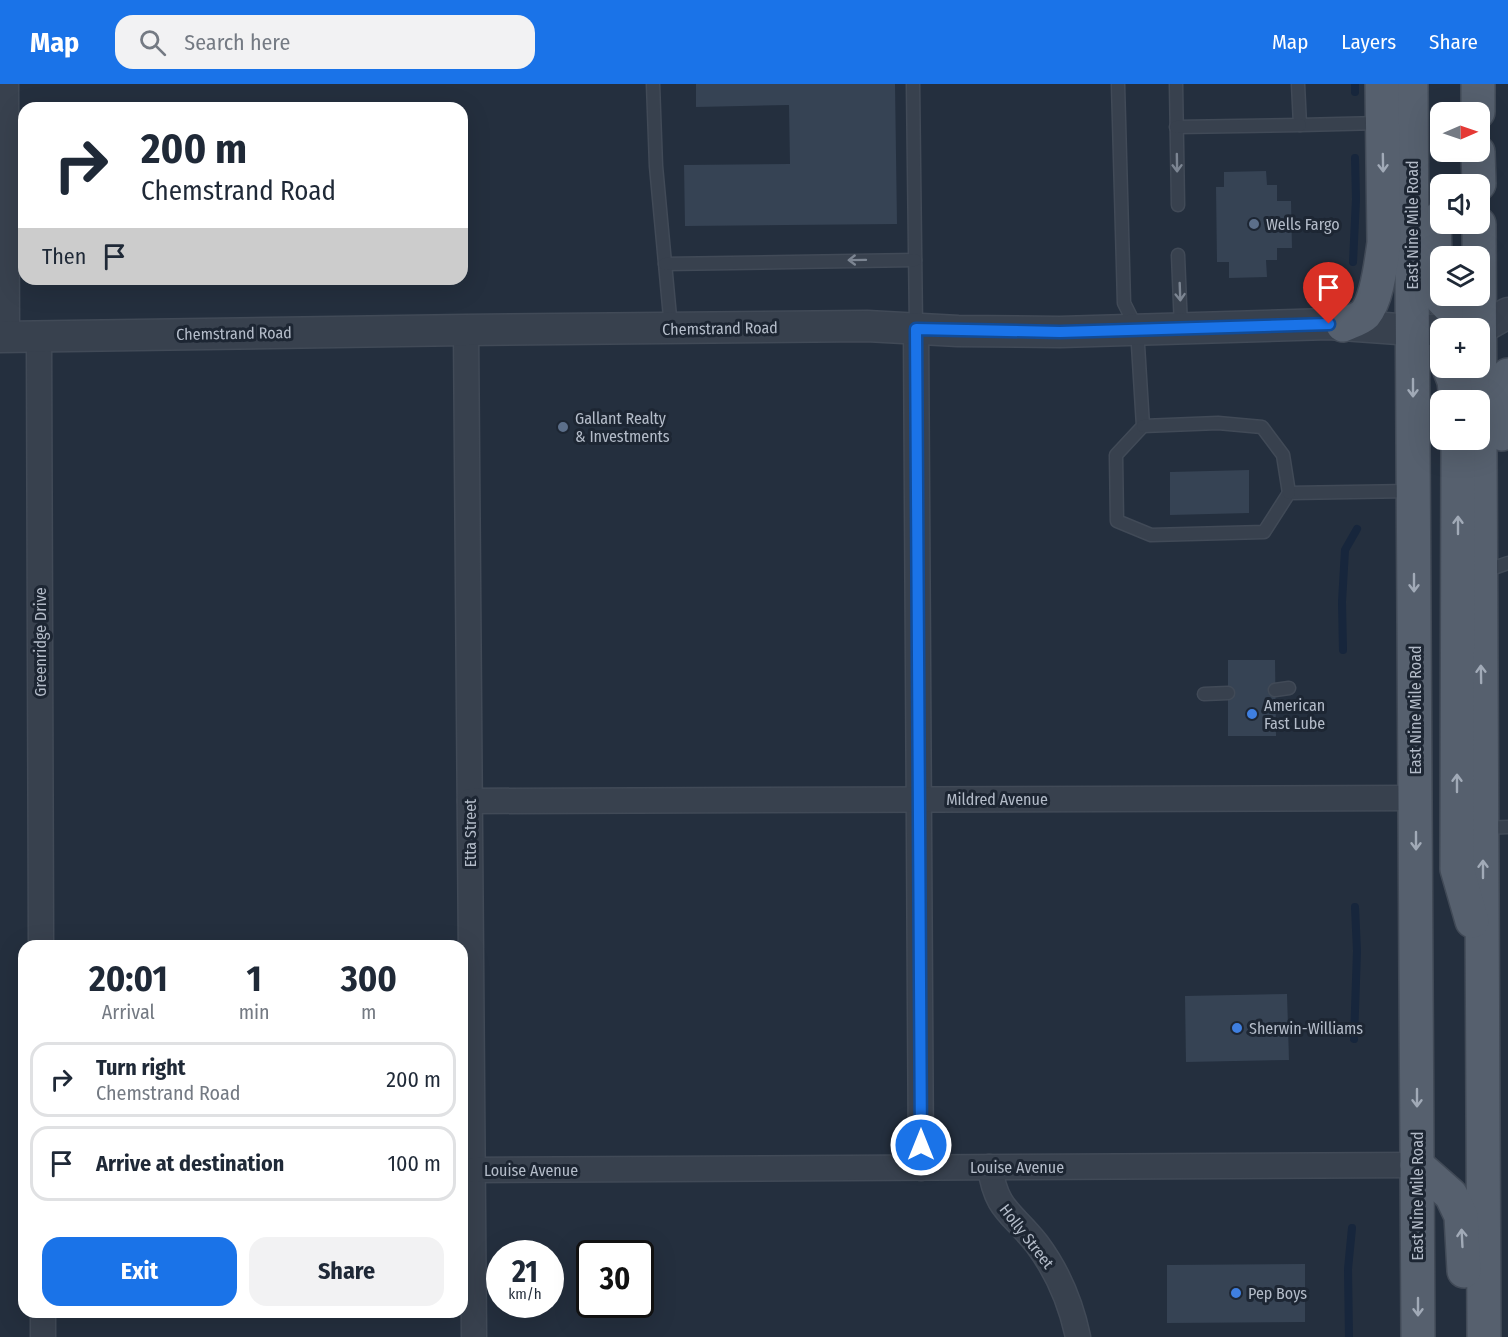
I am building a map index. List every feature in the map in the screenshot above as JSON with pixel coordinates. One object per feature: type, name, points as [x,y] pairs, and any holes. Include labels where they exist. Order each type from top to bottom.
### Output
[{"type":"main road","points":[[1343,324],[1364,315],[1375,294],[1382,257],[1384,243],[1382,84]]},
{"type":"main road","name":"East Nine Mile Road","points":[[1411,84],[1426,330],[1413,491],[1418,1337]]},
{"type":"main road","points":[[1433,84],[1434,241],[1440,297],[1461,318]]},
{"type":"main road","points":[[1479,234],[1479,318]]},
{"type":"main road","points":[[1484,1321],[1505,1238],[1498,827],[1497,566],[1502,413],[1504,380],[1508,375]]},
{"type":"main road","points":[[1480,378],[1482,449],[1497,566]]},
{"type":"main road","points":[[1458,450],[1457,869],[1483,964]]},
{"type":"main road","points":[[1484,1321],[1483,964],[1498,827]]},
{"type":"main road","points":[[1417,1165],[1451,1195],[1461,1216],[1465,1288],[1477,1337]]},
{"type":"street","points":[[3,337],[6,84]]},
{"type":"street","points":[[1490,323],[1508,314]]},
{"type":"street","name":"Chemstrand Road","points":[[3,337],[867,326],[1049,332],[1343,324],[1426,330]]},
{"type":"street","points":[[916,329],[921,1168]]},
{"type":"street","name":"Etta Street","points":[[466,330],[474,1337]]},
{"type":"street","points":[[1490,334],[1508,341]]},
{"type":"street","name":"Greenridge Drive","points":[[39,337],[41,940]]},
{"type":"street","name":"Mildred Avenue","points":[[470,801],[1415,798]]},
{"type":"street","name":"Louise Avenue","points":[[473,1170],[1417,1165]]},
{"type":"street","name":"Holly Street","points":[[990,1167],[993,1188],[1001,1204],[1037,1244],[1056,1274],[1073,1313],[1078,1337]]},
{"type":"street","points":[[43,1318],[43,1337]]},
{"type":"lane","points":[[653,84],[656,166],[671,328]]},
{"type":"lane","points":[[913,84],[916,329]]},
{"type":"lane","points":[[1118,84],[1124,303],[1137,329],[1143,426]]},
{"type":"lane","points":[[1176,84],[1178,205]]},
{"type":"lane","points":[[1298,84],[1300,125]]},
{"type":"lane","points":[[1176,127],[1383,123]]},
{"type":"lane","points":[[1178,255],[1181,328]]},
{"type":"lane","points":[[665,264],[915,260]]},
{"type":"lane","points":[[1218,423],[1262,427],[1283,455],[1289,493],[1264,532],[1151,535],[1117,521],[1116,455],[1143,426],[1218,423]]},
{"type":"lane","points":[[1289,493],[1413,491]]},
{"type":"lane","points":[[1275,690],[1289,688]]},
{"type":"lane","points":[[1204,694],[1228,693]]},
{"type":"building","points":[[696,84],[895,84],[897,224],[685,226],[684,165],[790,164],[789,105],[696,107]]},
{"type":"building","name":"Wells Fargo","points":[[1266,171],[1267,185],[1277,185],[1277,201],[1291,201],[1292,248],[1277,248],[1277,260],[1266,260],[1267,277],[1229,278],[1229,262],[1217,262],[1216,187],[1224,187],[1224,172]]},
{"type":"building","points":[[1249,470],[1249,513],[1170,515],[1170,472]]},
{"type":"building","name":"American Fast Lube","points":[[1228,660],[1275,660],[1276,736],[1228,736]]},
{"type":"building","name":"Sherwin-Williams","points":[[1287,994],[1289,1060],[1186,1062],[1185,996]]},
{"type":"building","name":"Pep Boys","points":[[1305,1264],[1305,1322],[1167,1323],[1167,1265]]},
{"type":"waterway","points":[[1355,84],[1355,92]]},
{"type":"waterway","points":[[1353,262],[1355,158]]},
{"type":"waterway","points":[[1343,650],[1342,602],[1345,550],[1357,529]]},
{"type":"waterway","points":[[1354,1039],[1357,951],[1355,907]]},
{"type":"waterway","points":[[1349,1337],[1348,1269],[1352,1228]]},
{"type":"place","name":"Wells Fargo","points":[[1254,224]]},
{"type":"place","name":"Gallant Realty & Investments","points":[[563,427]]},
{"type":"place","name":"American Fast Lube","points":[[1252,714]]},
{"type":"place","name":"Sherwin-Williams","points":[[1237,1028]]},
{"type":"place","name":"Pep Boys","points":[[1236,1293]]},
{"type":"route","points":[[921,1145],[916,329],[1060,332],[1329,324]]}]
